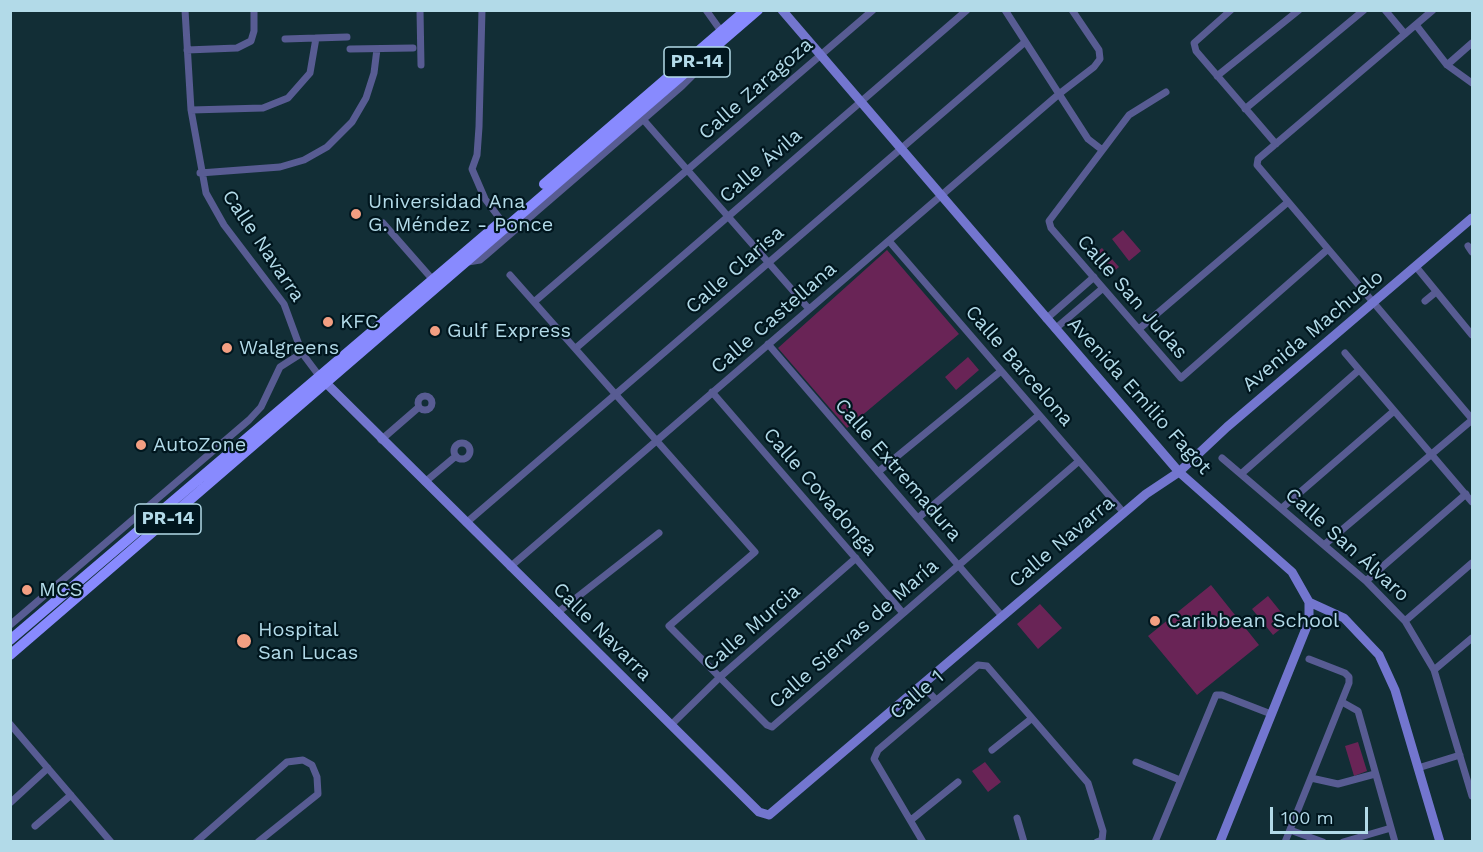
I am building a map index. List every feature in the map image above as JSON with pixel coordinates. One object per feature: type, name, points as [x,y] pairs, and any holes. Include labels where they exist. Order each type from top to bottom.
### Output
[{"type":"main road","name":"PR-14","points":[[10,640],[199,477],[323,380],[506,227],[636,114],[724,34],[746,10]]},
{"type":"main road","name":"PR-14","points":[[724,34],[758,10]]},
{"type":"main road","name":"PR-14","points":[[10,655],[323,380],[433,280],[506,227]]},
{"type":"street","name":"Calle Navarra","points":[[185,10],[191,110],[200,173],[206,193],[224,225],[284,304],[302,353],[323,380],[381,440],[759,812],[770,815],[1146,494],[1179,472]]},
{"type":"street","points":[[187,50],[237,48],[251,41],[254,31],[254,10]]},
{"type":"street","points":[[420,10],[421,65]]},
{"type":"street","points":[[482,10],[479,126],[477,155],[472,169],[485,199],[506,227]]},
{"type":"street","points":[[465,262],[480,260],[503,240],[506,227],[636,114],[705,64],[724,34],[706,10]]},
{"type":"street","name":"Avenida Emilio Fagot","points":[[782,10],[1179,472],[1292,572],[1309,602]]},
{"type":"street","name":"Calle Zaragoza","points":[[534,302],[873,10]]},
{"type":"street","name":"Calle Ávila","points":[[576,348],[967,10]]},
{"type":"street","points":[[1005,10],[1088,140],[1101,149]]},
{"type":"street","name":"Calle Castellana","points":[[510,567],[1059,94],[1094,68],[1100,59],[1099,50],[1072,10]]},
{"type":"street","points":[[1231,10],[1194,43],[1196,51],[1276,144]]},
{"type":"street","points":[[1217,76],[1299,10]]},
{"type":"street","points":[[1245,109],[1364,10]]},
{"type":"street","points":[[1385,10],[1405,34]]},
{"type":"street","points":[[1324,545],[1430,453],[1473,420],[1375,301],[1257,165],[1258,159],[1433,10]]},
{"type":"street","points":[[1416,25],[1447,65],[1473,84]]},
{"type":"street","points":[[285,39],[347,37]]},
{"type":"street","points":[[191,110],[263,108],[288,98],[310,73],[316,38]]},
{"type":"street","name":"Calle Clarisa","points":[[466,523],[1026,42]]},
{"type":"street","points":[[1447,65],[1473,43]]},
{"type":"street","points":[[350,50],[413,48]]},
{"type":"street","points":[[200,173],[280,167],[303,160],[327,147],[352,122],[366,98],[374,73],[377,49]]},
{"type":"street","name":"Calle San Judas","points":[[1166,92],[1129,115],[1101,149],[1049,221],[1051,228],[1181,378],[1328,249]]},
{"type":"street","points":[[636,114],[688,169],[809,309]]},
{"type":"street","points":[[1139,329],[1288,202]]},
{"type":"street","name":"Avenida Machuelo","points":[[1179,472],[1227,427],[1417,268],[1473,218]]},
{"type":"street","points":[[382,223],[433,280]]},
{"type":"street","name":"Calle Barcelona","points":[[889,241],[1124,513]]},
{"type":"street","points":[[1417,268],[1473,335]]},
{"type":"street","name":"Calle Siervas de María","points":[[510,275],[617,393],[755,552],[669,626],[766,724],[772,727],[1079,461]]},
{"type":"street","points":[[1046,319],[1094,277]]},
{"type":"street","points":[[1055,329],[1103,288]]},
{"type":"street","points":[[1425,301],[1436,292]]},
{"type":"street","name":"Calle Extremadura","points":[[768,344],[1002,616]]},
{"type":"street","points":[[10,625],[249,420],[261,407],[280,367],[302,353]]},
{"type":"street","points":[[1345,353],[1473,502]]},
{"type":"street","points":[[1241,474],[1359,370]]},
{"type":"street","points":[[878,472],[1000,371]]},
{"type":"street","name":"Calle Covadonga","points":[[712,392],[903,613]]},
{"type":"street","points":[[381,440],[420,407]]},
{"type":"street","points":[[1281,508],[1394,411]]},
{"type":"street","points":[[918,518],[1039,415]]},
{"type":"street","points":[[424,482],[456,456]]},
{"type":"street","name":"Calle San Álvaro","points":[[1222,458],[1366,581],[1405,621],[1434,670],[1473,796]]},
{"type":"street","points":[[1366,581],[1466,494]]},
{"type":"street","points":[[557,613],[659,533]]},
{"type":"street","name":"Calle Murcia","points":[[671,725],[720,677],[856,558]]},
{"type":"street","points":[[1405,621],[1473,563]]},
{"type":"street","points":[[1220,842],[1308,621],[1309,602],[1344,618],[1379,655],[1395,690],[1440,842]]},
{"type":"street","points":[[1434,670],[1473,638]]},
{"type":"street","points":[[1285,842],[1342,702],[1349,677],[1345,673],[1309,659]]},
{"type":"street","name":"Calle 1","points":[[911,820],[874,759],[878,750],[978,665],[987,666],[1088,783],[1103,831],[1102,840],[1097,842]]},
{"type":"street","points":[[922,685],[936,700]]},
{"type":"street","points":[[1155,842],[1216,695],[1222,695],[1271,714]]},
{"type":"street","points":[[1342,702],[1358,711],[1395,842]]},
{"type":"street","points":[[992,750],[1031,719]]},
{"type":"street","points":[[10,724],[111,842]]},
{"type":"street","points":[[1418,768],[1460,755]]},
{"type":"street","points":[[195,842],[287,762],[303,759],[312,765],[317,777],[318,794],[258,842]]},
{"type":"street","points":[[1136,762],[1180,780]]},
{"type":"street","points":[[10,803],[48,768]]},
{"type":"street","points":[[1311,778],[1338,784],[1375,774]]},
{"type":"street","points":[[923,842],[911,820],[958,782]]},
{"type":"street","points":[[35,826],[72,795]]},
{"type":"street","points":[[1017,818],[1024,842]]},
{"type":"street","points":[[1343,842],[1391,828]]},
{"type":"street","points":[[1290,830],[1323,842]]},
{"type":"shaded area","points":[[1123,230],[1141,251],[1129,261],[1112,239]]},
{"type":"shaded area","points":[[1102,248],[1119,267],[1107,277],[1090,257]]},
{"type":"shaded area","points":[[887,250],[959,334],[847,428],[778,348]]},
{"type":"shaded area","points":[[968,357],[979,370],[956,390],[945,377]]},
{"type":"shaded area","points":[[1211,585],[1259,645],[1197,695],[1148,636]]},
{"type":"shaded area","points":[[1268,596],[1289,622],[1273,635],[1252,609]]},
{"type":"shaded area","points":[[1040,604],[1062,628],[1038,649],[1017,624]]},
{"type":"shaded area","points":[[1358,742],[1367,771],[1354,776],[1345,746]]},
{"type":"shaded area","points":[[985,762],[1001,782],[988,792],[972,771]]},
{"type":"place","name":"Universidad Ana G. Méndez - Ponce","points":[[356,214]]},
{"type":"place","name":"KFC","points":[[328,322]]},
{"type":"place","name":"Gulf Express","points":[[435,331]]},
{"type":"place","name":"Walgreens","points":[[227,348]]},
{"type":"place","name":"AutoZone","points":[[141,445]]},
{"type":"place","name":"MCS","points":[[27,590]]},
{"type":"place","name":"Caribbean School","points":[[1155,621]]},
{"type":"place","name":"Hospital San Lucas","points":[[244,641]]}]
